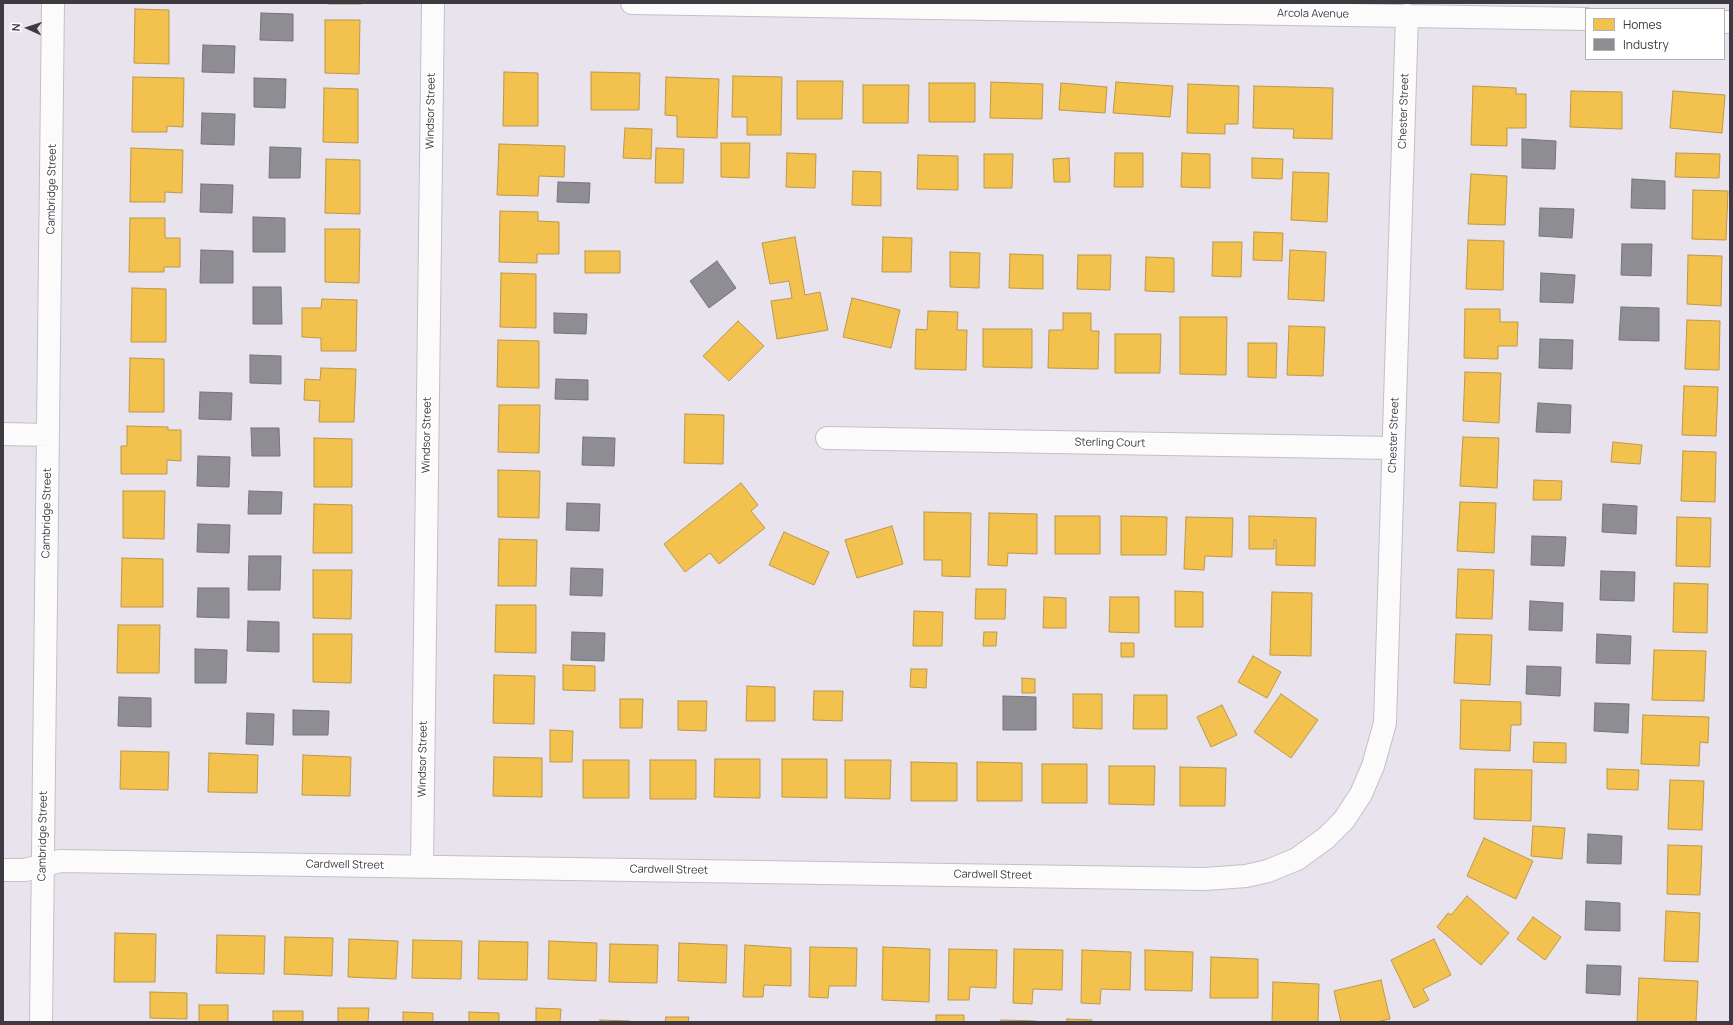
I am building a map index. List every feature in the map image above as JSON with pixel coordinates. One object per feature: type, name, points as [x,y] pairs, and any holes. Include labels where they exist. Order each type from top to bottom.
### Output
[{"type":"street","name":"Cambridge Street","points":[[41,1022],[53,3]]},
{"type":"street","name":"Windsor Street","points":[[422,866],[433,3]]},
{"type":"street","name":"Arcola Avenue","points":[[632,3],[1585,19]]},
{"type":"street","name":"Chester Street","points":[[1326,838],[1344,820],[1361,794],[1373,766],[1385,723],[1407,15]]},
{"type":"street","points":[[3,434],[48,435]]},
{"type":"street","name":"Sterling Court","points":[[827,438],[1393,448]]},
{"type":"street","name":"Cardwell Street","points":[[3,870],[25,870],[60,861],[1205,879],[1246,876],[1268,871],[1297,859],[1326,838]]},
{"type":"building: Homes","points":[[362,3],[362,4],[328,4]]},
{"type":"building: Homes","points":[[135,9],[169,10],[169,64],[134,63]]},
{"type":"building: Homes","points":[[325,20],[360,20],[359,74],[325,73]]},
{"type":"building: Homes","points":[[504,72],[538,73],[538,126],[503,126]]},
{"type":"building: Homes","points":[[591,72],[640,73],[639,110],[591,110]]},
{"type":"building: Homes","points":[[733,76],[782,77],[781,135],[747,135],[747,117],[732,117]]},
{"type":"building: Homes","points":[[133,77],[184,78],[183,127],[167,126],[167,132],[132,132]]},
{"type":"building: Homes","points":[[666,77],[719,79],[717,138],[677,137],[677,116],[665,115]]},
{"type":"building: Homes","points":[[797,81],[843,81],[842,119],[797,119]]},
{"type":"building: Homes","points":[[991,82],[1043,84],[1042,119],[990,118]]},
{"type":"building: Homes","points":[[1116,82],[1173,86],[1170,117],[1113,113]]},
{"type":"building: Homes","points":[[929,83],[975,83],[975,122],[929,122]]},
{"type":"building: Homes","points":[[1061,83],[1107,87],[1105,113],[1059,110]]},
{"type":"building: Homes","points":[[1188,84],[1239,86],[1238,124],[1225,124],[1225,134],[1187,133]]},
{"type":"building: Homes","points":[[863,85],[909,85],[908,123],[863,123]]},
{"type":"building: Homes","points":[[1254,86],[1333,88],[1332,139],[1293,138],[1294,129],[1253,128]]},
{"type":"building: Homes","points":[[1473,86],[1516,88],[1516,94],[1526,94],[1526,128],[1507,128],[1507,146],[1471,145]]},
{"type":"building: Homes","points":[[324,88],[358,89],[358,143],[323,142]]},
{"type":"building: Homes","points":[[1571,91],[1622,92],[1622,129],[1570,127]]},
{"type":"building: Homes","points":[[1673,91],[1725,95],[1722,133],[1670,128]]},
{"type":"building: Homes","points":[[625,128],[652,129],[651,159],[623,158]]},
{"type":"building: Homes","points":[[721,143],[750,143],[749,178],[721,177]]},
{"type":"building: Homes","points":[[499,144],[565,146],[564,177],[539,176],[538,196],[497,195]]},
{"type":"building: Homes","points":[[131,148],[183,150],[182,193],[165,192],[165,202],[130,202]]},
{"type":"building: Homes","points":[[656,148],[684,149],[683,183],[655,183]]},
{"type":"building: Homes","points":[[787,153],[816,154],[815,188],[786,187]]},
{"type":"building: Homes","points":[[1115,153],[1143,153],[1143,187],[1114,187]]},
{"type":"building: Homes","points":[[1182,153],[1210,154],[1210,188],[1181,187]]},
{"type":"building: Homes","points":[[1676,153],[1720,154],[1719,178],[1675,177]]},
{"type":"building: Homes","points":[[984,154],[1013,154],[1012,188],[984,188]]},
{"type":"building: Homes","points":[[918,155],[958,156],[958,190],[917,189]]},
{"type":"building: Homes","points":[[1069,158],[1070,182],[1054,182],[1053,159]]},
{"type":"building: Homes","points":[[1252,158],[1283,159],[1282,179],[1252,178]]},
{"type":"building: Homes","points":[[326,159],[360,160],[360,214],[325,213]]},
{"type":"building: Homes","points":[[853,171],[881,172],[881,206],[852,205]]},
{"type":"building: Homes","points":[[1293,172],[1329,173],[1327,222],[1291,220]]},
{"type":"building: Homes","points":[[1471,174],[1507,176],[1505,225],[1468,224]]},
{"type":"building: Homes","points":[[1693,190],[1728,191],[1726,240],[1692,239]]},
{"type":"building: Homes","points":[[500,211],[538,212],[538,221],[559,222],[559,254],[537,254],[537,263],[499,262]]},
{"type":"building: Homes","points":[[130,218],[165,218],[165,238],[180,238],[180,267],[164,267],[164,272],[129,272]]},
{"type":"building: Homes","points":[[325,229],[360,229],[359,283],[325,282]]},
{"type":"building: Homes","points":[[1254,232],[1283,233],[1282,261],[1253,260]]},
{"type":"building: Homes","points":[[795,237],[805,295],[820,292],[828,330],[777,339],[771,301],[792,298],[789,281],[770,284],[762,243]]},
{"type":"building: Homes","points":[[883,237],[912,238],[911,272],[882,272]]},
{"type":"building: Homes","points":[[1468,240],[1504,241],[1503,290],[1466,289]]},
{"type":"building: Homes","points":[[1213,242],[1242,242],[1241,277],[1212,276]]},
{"type":"building: Homes","points":[[1290,250],[1326,252],[1324,301],[1288,299]]},
{"type":"building: Homes","points":[[585,251],[620,251],[620,273],[585,273]]},
{"type":"building: Homes","points":[[950,252],[980,253],[979,288],[950,287]]},
{"type":"building: Homes","points":[[1010,254],[1043,255],[1043,289],[1009,288]]},
{"type":"building: Homes","points":[[1078,255],[1111,255],[1110,290],[1077,289]]},
{"type":"building: Homes","points":[[1688,255],[1722,256],[1721,306],[1687,304]]},
{"type":"building: Homes","points":[[1146,257],[1174,258],[1174,292],[1145,291]]},
{"type":"building: Homes","points":[[501,273],[536,274],[536,328],[500,327]]},
{"type":"building: Homes","points":[[132,288],[166,289],[166,342],[131,342]]},
{"type":"building: Homes","points":[[852,298],[900,310],[891,348],[843,337]]},
{"type":"building: Homes","points":[[322,299],[357,300],[356,351],[321,351],[321,338],[302,337],[302,308],[321,308]]},
{"type":"building: Homes","points":[[1465,309],[1500,309],[1500,322],[1518,322],[1517,346],[1498,346],[1498,359],[1464,358]]},
{"type":"building: Homes","points":[[928,311],[958,312],[957,330],[967,330],[966,370],[915,369],[916,329],[927,330]]},
{"type":"building: Homes","points":[[1063,313],[1091,313],[1091,331],[1099,331],[1098,369],[1048,368],[1049,330],[1063,330]]},
{"type":"building: Homes","points":[[1180,317],[1227,317],[1226,375],[1180,374]]},
{"type":"building: Homes","points":[[1687,320],[1720,321],[1719,370],[1685,369]]},
{"type":"building: Homes","points":[[738,321],[764,346],[729,381],[703,356]]},
{"type":"building: Homes","points":[[1289,326],[1325,327],[1323,376],[1287,375]]},
{"type":"building: Homes","points":[[983,329],[1032,329],[1032,368],[983,367]]},
{"type":"building: Homes","points":[[1115,334],[1161,334],[1160,373],[1115,373]]},
{"type":"building: Homes","points":[[498,340],[539,341],[539,388],[497,387]]},
{"type":"building: Homes","points":[[1248,343],[1277,343],[1276,378],[1248,377]]},
{"type":"building: Homes","points":[[130,358],[164,359],[164,412],[129,412]]},
{"type":"building: Homes","points":[[321,368],[356,369],[354,422],[319,422],[320,401],[304,400],[305,379],[320,380]]},
{"type":"building: Homes","points":[[1465,372],[1501,373],[1499,423],[1463,421]]},
{"type":"building: Homes","points":[[1684,386],[1718,387],[1716,436],[1682,435]]},
{"type":"building: Homes","points":[[499,405],[540,405],[539,453],[498,452]]},
{"type":"building: Homes","points":[[685,414],[724,415],[723,464],[684,463]]},
{"type":"building: Homes","points":[[127,426],[168,427],[168,430],[181,430],[181,461],[167,460],[167,474],[121,474],[121,446],[127,446]]},
{"type":"building: Homes","points":[[1463,437],[1499,438],[1497,488],[1460,486]]},
{"type":"building: Homes","points":[[314,438],[352,439],[352,487],[314,487]]},
{"type":"building: Homes","points":[[1613,442],[1642,445],[1640,464],[1611,462]]},
{"type":"building: Homes","points":[[1683,451],[1716,452],[1715,502],[1681,501]]},
{"type":"building: Homes","points":[[498,470],[540,471],[539,518],[498,517]]},
{"type":"building: Homes","points":[[1534,480],[1562,481],[1561,500],[1533,500]]},
{"type":"building: Homes","points":[[741,483],[758,505],[751,511],[765,528],[719,564],[710,553],[685,572],[664,544]]},
{"type":"building: Homes","points":[[123,491],[165,491],[164,539],[123,538]]},
{"type":"building: Homes","points":[[1460,502],[1496,503],[1494,553],[1457,551]]},
{"type":"building: Homes","points":[[314,504],[352,505],[352,553],[313,553]]},
{"type":"building: Homes","points":[[924,512],[971,513],[970,577],[942,576],[942,560],[924,560]]},
{"type":"building: Homes","points":[[989,513],[1037,514],[1037,554],[1008,553],[1007,566],[988,565]]},
{"type":"building: Homes","points":[[1055,516],[1100,516],[1100,554],[1055,554]]},
{"type":"building: Homes","points":[[1121,516],[1167,517],[1166,555],[1121,555]]},
{"type":"building: Homes","points":[[1249,516],[1316,518],[1315,566],[1276,565],[1276,540],[1274,540],[1274,549],[1249,549]]},
{"type":"building: Homes","points":[[1186,517],[1233,518],[1232,557],[1205,556],[1204,570],[1184,569]]},
{"type":"building: Homes","points":[[1677,517],[1711,518],[1710,567],[1676,566]]},
{"type":"building: Homes","points":[[892,526],[903,564],[857,578],[845,540]]},
{"type":"building: Homes","points":[[784,532],[829,552],[814,585],[769,565]]},
{"type":"building: Homes","points":[[499,539],[537,540],[536,586],[498,586]]},
{"type":"building: Homes","points":[[122,558],[163,559],[163,607],[121,607]]},
{"type":"building: Homes","points":[[1458,569],[1494,570],[1492,619],[1456,618]]},
{"type":"building: Homes","points":[[313,570],[352,570],[351,619],[313,618]]},
{"type":"building: Homes","points":[[1674,583],[1708,584],[1707,633],[1673,632]]},
{"type":"building: Homes","points":[[976,589],[1006,589],[1005,619],[975,619]]},
{"type":"building: Homes","points":[[1175,591],[1203,592],[1203,627],[1175,627]]},
{"type":"building: Homes","points":[[1272,592],[1312,593],[1311,656],[1270,655]]},
{"type":"building: Homes","points":[[1044,597],[1066,598],[1066,628],[1043,628]]},
{"type":"building: Homes","points":[[1110,597],[1139,597],[1139,633],[1109,632]]},
{"type":"building: Homes","points":[[496,605],[536,605],[536,653],[495,652]]},
{"type":"building: Homes","points":[[914,611],[943,612],[942,646],[913,646]]},
{"type":"building: Homes","points":[[118,625],[160,625],[159,673],[117,673]]},
{"type":"building: Homes","points":[[984,632],[997,632],[996,646],[983,646]]},
{"type":"building: Homes","points":[[313,634],[352,634],[351,683],[313,682]]},
{"type":"building: Homes","points":[[1456,634],[1492,635],[1490,685],[1454,683]]},
{"type":"building: Homes","points":[[1121,643],[1134,643],[1134,657],[1121,657]]},
{"type":"building: Homes","points":[[1654,650],[1706,651],[1704,701],[1652,700]]},
{"type":"building: Homes","points":[[1253,656],[1281,672],[1267,698],[1238,682]]},
{"type":"building: Homes","points":[[563,665],[595,666],[595,691],[563,690]]},
{"type":"building: Homes","points":[[911,669],[927,669],[926,688],[910,687]]},
{"type":"building: Homes","points":[[494,675],[535,676],[534,724],[493,723]]},
{"type":"building: Homes","points":[[1022,678],[1035,679],[1035,693],[1022,693]]},
{"type":"building: Homes","points":[[747,686],[775,687],[775,721],[746,721]]},
{"type":"building: Homes","points":[[814,691],[843,691],[842,721],[813,720]]},
{"type":"building: Homes","points":[[1073,694],[1102,694],[1102,729],[1073,728]]},
{"type":"building: Homes","points":[[1281,694],[1318,720],[1291,758],[1254,732]]},
{"type":"building: Homes","points":[[1134,695],[1167,695],[1167,729],[1133,729]]},
{"type":"building: Homes","points":[[620,699],[643,699],[642,728],[620,728]]},
{"type":"building: Homes","points":[[1461,700],[1521,702],[1521,725],[1511,725],[1510,751],[1460,749]]},
{"type":"building: Homes","points":[[678,701],[707,701],[706,731],[678,730]]},
{"type":"building: Homes","points":[[1222,705],[1237,735],[1211,747],[1197,717]]},
{"type":"building: Homes","points":[[1643,715],[1709,717],[1708,743],[1700,742],[1699,766],[1641,764]]},
{"type":"building: Homes","points":[[550,730],[573,731],[572,762],[550,762]]},
{"type":"building: Homes","points":[[1534,742],[1566,743],[1566,763],[1533,762]]},
{"type":"building: Homes","points":[[121,751],[169,752],[168,790],[120,789]]},
{"type":"building: Homes","points":[[209,753],[258,755],[257,793],[208,792]]},
{"type":"building: Homes","points":[[303,755],[351,757],[350,796],[302,795]]},
{"type":"building: Homes","points":[[494,757],[542,758],[542,797],[493,796]]},
{"type":"building: Homes","points":[[715,759],[760,759],[760,798],[714,797]]},
{"type":"building: Homes","points":[[782,759],[827,759],[827,798],[782,797]]},
{"type":"building: Homes","points":[[583,760],[629,760],[629,798],[583,798]]},
{"type":"building: Homes","points":[[650,760],[696,760],[696,799],[650,799]]},
{"type":"building: Homes","points":[[845,760],[891,760],[890,799],[845,798]]},
{"type":"building: Homes","points":[[911,762],[957,763],[957,801],[911,801]]},
{"type":"building: Homes","points":[[977,762],[1022,763],[1022,801],[977,801]]},
{"type":"building: Homes","points":[[1042,764],[1087,764],[1087,803],[1042,803]]},
{"type":"building: Homes","points":[[1109,766],[1155,766],[1154,805],[1109,804]]},
{"type":"building: Homes","points":[[1180,767],[1226,768],[1225,806],[1180,806]]},
{"type":"building: Homes","points":[[1475,769],[1532,770],[1531,821],[1474,819]]},
{"type":"building: Homes","points":[[1607,769],[1639,770],[1638,790],[1607,789]]},
{"type":"building: Homes","points":[[1670,780],[1704,781],[1702,830],[1668,829]]},
{"type":"building: Homes","points":[[1533,826],[1565,828],[1562,859],[1531,856]]},
{"type":"building: Homes","points":[[1484,838],[1533,861],[1516,899],[1467,876]]},
{"type":"building: Homes","points":[[1668,845],[1702,846],[1700,895],[1667,894]]},
{"type":"building: Homes","points":[[1467,896],[1509,933],[1481,965],[1437,927],[1448,913],[1451,915]]},
{"type":"building: Homes","points":[[1666,911],[1700,913],[1698,962],[1664,961]]},
{"type":"building: Homes","points":[[1533,917],[1561,937],[1545,960],[1517,939]]},
{"type":"building: Homes","points":[[115,933],[156,934],[155,982],[114,982]]},
{"type":"building: Homes","points":[[217,935],[265,936],[264,974],[216,973]]},
{"type":"building: Homes","points":[[285,937],[333,938],[332,976],[284,974]]},
{"type":"building: Homes","points":[[349,939],[398,941],[396,979],[348,977]]},
{"type":"building: Homes","points":[[1434,939],[1451,975],[1423,989],[1429,1000],[1414,1008],[1391,960]]},
{"type":"building: Homes","points":[[413,940],[462,941],[461,979],[412,978]]},
{"type":"building: Homes","points":[[479,941],[528,942],[527,980],[478,979]]},
{"type":"building: Homes","points":[[549,941],[597,943],[596,981],[548,979]]},
{"type":"building: Homes","points":[[679,943],[727,945],[726,983],[678,981]]},
{"type":"building: Homes","points":[[610,944],[658,945],[657,983],[609,982]]},
{"type":"building: Homes","points":[[745,945],[791,948],[791,986],[764,985],[763,997],[743,997]]},
{"type":"building: Homes","points":[[810,947],[857,948],[856,986],[829,986],[828,998],[809,997]]},
{"type":"building: Homes","points":[[883,947],[930,949],[929,1002],[882,1000]]},
{"type":"building: Homes","points":[[949,949],[997,950],[996,988],[970,987],[969,1000],[948,1000]]},
{"type":"building: Homes","points":[[1014,949],[1063,950],[1062,990],[1033,989],[1032,1004],[1013,1003]]},
{"type":"building: Homes","points":[[1082,950],[1131,952],[1130,990],[1101,989],[1100,1004],[1081,1003]]},
{"type":"building: Homes","points":[[1145,950],[1193,952],[1192,991],[1145,990]]},
{"type":"building: Homes","points":[[1211,957],[1258,959],[1258,998],[1210,998]]},
{"type":"building: Homes","points":[[1639,978],[1698,981],[1696,1022],[1637,1022]]},
{"type":"building: Homes","points":[[1381,980],[1390,1019],[1377,1022],[1341,1022],[1334,991]]},
{"type":"building: Homes","points":[[1273,982],[1319,984],[1318,1022],[1272,1022]]},
{"type":"building: Homes","points":[[150,992],[187,993],[187,1019],[150,1018]]},
{"type":"building: Homes","points":[[199,1005],[228,1005],[228,1022],[199,1022]]},
{"type":"building: Homes","points":[[338,1008],[369,1008],[368,1022],[338,1022]]},
{"type":"building: Homes","points":[[536,1008],[561,1009],[560,1022],[536,1022]]},
{"type":"building: Homes","points":[[273,1011],[303,1011],[303,1022],[273,1022]]},
{"type":"building: Homes","points":[[403,1012],[433,1013],[433,1022],[403,1022]]},
{"type":"building: Homes","points":[[469,1012],[499,1013],[499,1022],[469,1022]]},
{"type":"building: Homes","points":[[936,1015],[964,1015],[964,1022],[936,1022]]},
{"type":"building: Homes","points":[[666,1017],[689,1017],[688,1022],[665,1022]]},
{"type":"building: Homes","points":[[1067,1019],[1092,1020],[1092,1022],[1067,1022]]},
{"type":"building: Homes","points":[[600,1020],[630,1021],[630,1022],[600,1022]]},
{"type":"building: Homes","points":[[1001,1020],[1036,1021],[1036,1022],[1001,1022]]},
{"type":"building: Industry","points":[[261,13],[293,14],[293,41],[260,40]]},
{"type":"building: Industry","points":[[203,45],[235,46],[234,73],[202,72]]},
{"type":"building: Industry","points":[[254,78],[286,79],[285,108],[254,107]]},
{"type":"building: Industry","points":[[202,113],[235,114],[234,145],[201,144]]},
{"type":"building: Industry","points":[[1522,139],[1556,141],[1555,169],[1522,168]]},
{"type":"building: Industry","points":[[270,147],[301,148],[300,178],[269,178]]},
{"type":"building: Industry","points":[[1632,179],[1665,181],[1665,209],[1631,208]]},
{"type":"building: Industry","points":[[558,182],[590,183],[589,203],[557,202]]},
{"type":"building: Industry","points":[[201,184],[233,185],[232,213],[200,212]]},
{"type":"building: Industry","points":[[1540,208],[1574,209],[1572,238],[1539,236]]},
{"type":"building: Industry","points":[[253,217],[285,218],[285,252],[253,252]]},
{"type":"building: Industry","points":[[1622,244],[1652,244],[1651,276],[1621,275]]},
{"type":"building: Industry","points":[[201,250],[233,251],[233,283],[200,283]]},
{"type":"building: Industry","points":[[717,261],[736,288],[709,308],[690,281]]},
{"type":"building: Industry","points":[[1541,273],[1575,275],[1573,303],[1540,302]]},
{"type":"building: Industry","points":[[253,287],[281,287],[282,324],[253,324]]},
{"type":"building: Industry","points":[[1621,307],[1659,308],[1659,341],[1619,340]]},
{"type":"building: Industry","points":[[554,313],[587,314],[586,334],[554,333]]},
{"type":"building: Industry","points":[[1540,339],[1573,340],[1572,369],[1539,368]]},
{"type":"building: Industry","points":[[250,355],[281,356],[281,384],[250,383]]},
{"type":"building: Industry","points":[[556,379],[588,380],[588,400],[555,399]]},
{"type":"building: Industry","points":[[200,392],[232,393],[231,420],[199,419]]},
{"type":"building: Industry","points":[[1538,403],[1571,405],[1570,433],[1536,432]]},
{"type":"building: Industry","points":[[251,428],[279,428],[280,456],[252,456]]},
{"type":"building: Industry","points":[[583,437],[615,438],[614,466],[582,465]]},
{"type":"building: Industry","points":[[198,456],[230,457],[229,487],[197,486]]},
{"type":"building: Industry","points":[[249,491],[282,492],[281,514],[248,514]]},
{"type":"building: Industry","points":[[567,503],[600,504],[599,531],[566,530]]},
{"type":"building: Industry","points":[[1603,504],[1637,506],[1636,534],[1602,532]]},
{"type":"building: Industry","points":[[198,524],[230,525],[229,553],[197,552]]},
{"type":"building: Industry","points":[[1532,536],[1566,537],[1564,566],[1531,565]]},
{"type":"building: Industry","points":[[249,556],[281,556],[280,590],[248,590]]},
{"type":"building: Industry","points":[[571,568],[603,569],[602,596],[570,595]]},
{"type":"building: Industry","points":[[1601,571],[1635,572],[1634,601],[1600,600]]},
{"type":"building: Industry","points":[[198,588],[229,588],[229,618],[197,617]]},
{"type":"building: Industry","points":[[1530,601],[1563,603],[1562,631],[1529,630]]},
{"type":"building: Industry","points":[[248,621],[279,622],[279,652],[247,651]]},
{"type":"building: Industry","points":[[572,632],[605,633],[604,661],[571,660]]},
{"type":"building: Industry","points":[[1597,634],[1631,636],[1630,664],[1596,663]]},
{"type":"building: Industry","points":[[195,649],[227,650],[226,683],[195,683]]},
{"type":"building: Industry","points":[[1527,666],[1561,667],[1560,696],[1526,694]]},
{"type":"building: Industry","points":[[1003,696],[1036,697],[1036,730],[1003,730]]},
{"type":"building: Industry","points":[[119,697],[151,698],[151,727],[118,726]]},
{"type":"building: Industry","points":[[1595,703],[1629,704],[1628,733],[1594,731]]},
{"type":"building: Industry","points":[[293,710],[329,711],[328,735],[293,735]]},
{"type":"building: Industry","points":[[247,713],[274,714],[273,745],[246,744]]},
{"type":"building: Industry","points":[[1588,834],[1622,836],[1621,864],[1587,863]]},
{"type":"building: Industry","points":[[1586,901],[1620,903],[1620,931],[1585,930]]},
{"type":"building: Industry","points":[[1587,965],[1621,966],[1620,995],[1586,993]]}]
